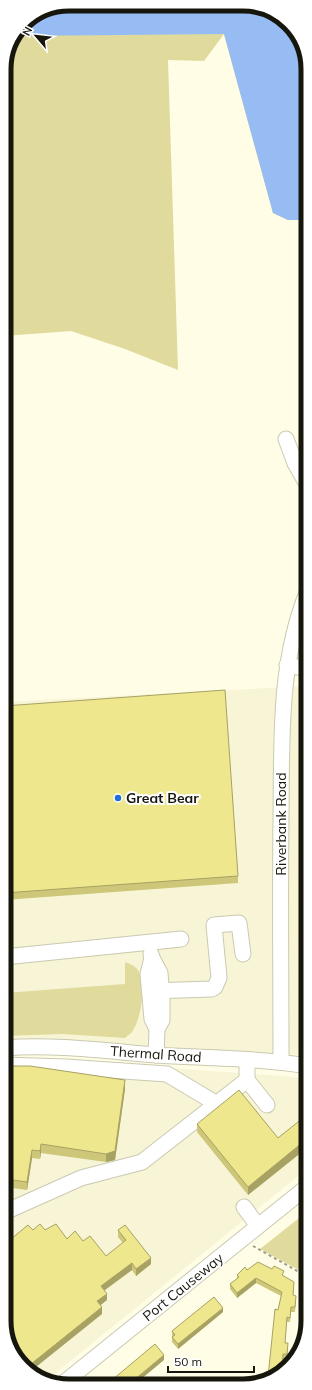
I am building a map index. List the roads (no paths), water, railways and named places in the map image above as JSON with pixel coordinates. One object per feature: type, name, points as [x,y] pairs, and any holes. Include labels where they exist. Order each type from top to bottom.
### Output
[{"type":"street","points":[[286,439],[295,463],[301,474]]},
{"type":"street","points":[[295,463],[301,458]]},
{"type":"street","name":"Riverbank Road","points":[[281,1062],[282,726],[287,665],[294,628],[301,609]]},
{"type":"street","points":[[287,665],[301,668]]},
{"type":"street","points":[[155,991],[215,987],[219,978],[214,925],[239,923],[243,954]]},
{"type":"street","points":[[11,956],[181,939]]},
{"type":"street","points":[[150,942],[152,958],[160,973],[155,991],[162,1020],[157,1029],[156,1055]]},
{"type":"street","name":"Thermal Road","points":[[11,1048],[82,1048],[156,1055],[281,1062],[301,1065]]},
{"type":"street","points":[[247,1060],[247,1080],[267,1105]]},
{"type":"street","points":[[11,1065],[66,1067],[167,1074],[216,1104]]},
{"type":"street","points":[[11,1209],[81,1178],[142,1162],[247,1080]]},
{"type":"street","name":"Port Causeway","points":[[69,1379],[258,1226],[301,1194]]},
{"type":"street","points":[[244,1207],[258,1226]]},
{"type":"water","points":[[69,11],[243,11],[262,14],[272,19],[289,34],[295,43],[301,61],[301,220],[288,220],[273,213],[224,34],[22,36],[28,28],[47,15]]},
{"type":"place","name":"Great Bear","points":[[118,798]]}]
